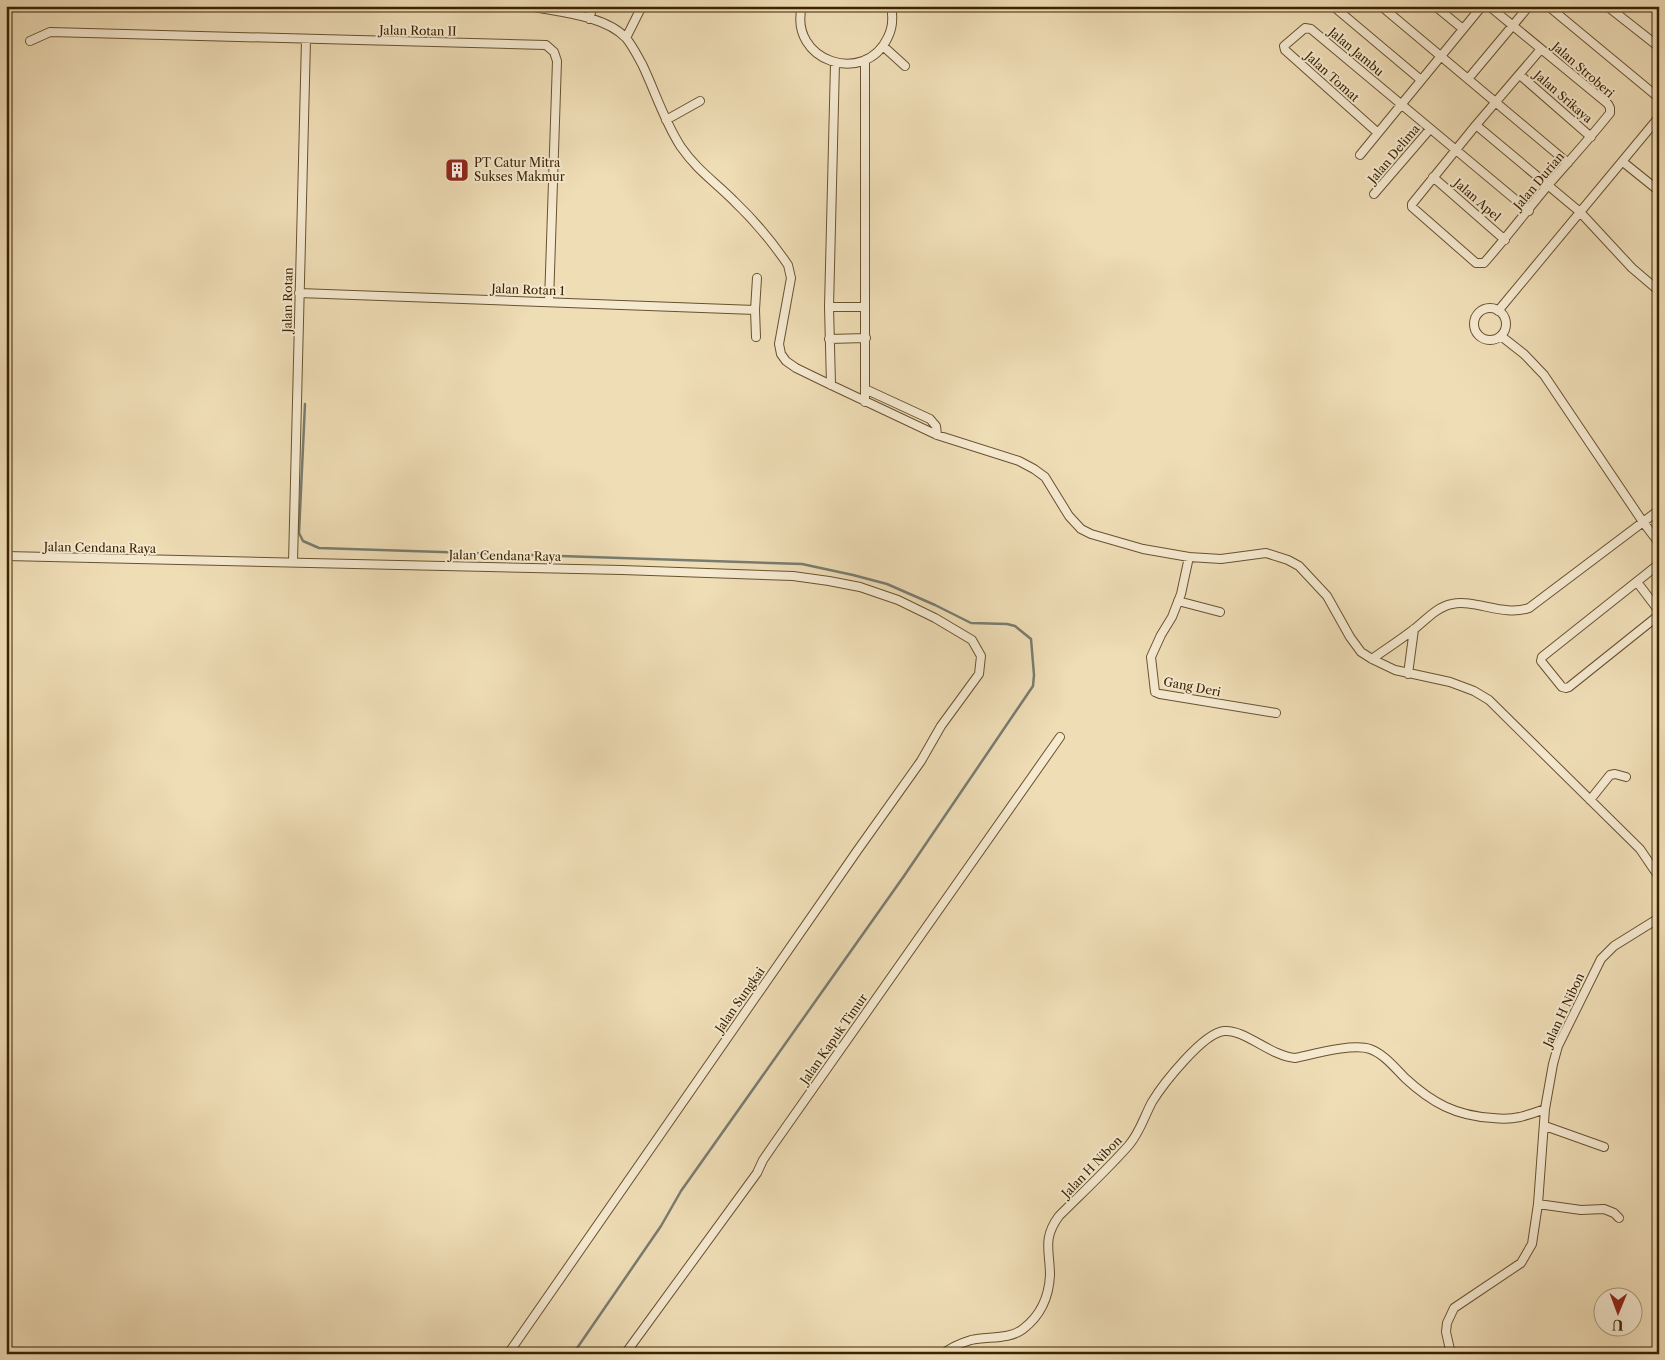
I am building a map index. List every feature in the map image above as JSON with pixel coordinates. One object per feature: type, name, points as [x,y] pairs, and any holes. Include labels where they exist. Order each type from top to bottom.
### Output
[{"type":"street","points":[[529,6],[589,19],[610,27],[626,38],[646,72],[666,120],[679,144],[695,165],[735,202],[788,265],[791,278],[779,344],[781,354],[796,368],[937,435],[1019,461],[1034,469],[1045,477],[1069,516],[1081,529],[1096,536],[1143,549],[1189,557],[1221,559],[1266,553],[1299,566],[1327,596],[1355,645],[1372,659],[1390,668],[1408,674],[1456,684],[1474,691],[1489,700],[1640,849],[1659,876]]},
{"type":"street","points":[[589,19],[593,6]]},
{"type":"street","points":[[626,38],[642,6]]},
{"type":"street","points":[[802,6],[800,26],[805,40],[821,56],[835,63],[850,64],[865,60],[883,46],[892,26],[891,6]]},
{"type":"street","points":[[1332,6],[1421,80]]},
{"type":"street","points":[[1381,6],[1568,163]]},
{"type":"street","points":[[1435,6],[1463,29]]},
{"type":"street","points":[[1360,155],[1482,6]]},
{"type":"street","name":"Jalan Stroberi","points":[[1489,6],[1608,104],[1610,108]]},
{"type":"street","points":[[1468,80],[1529,6]]},
{"type":"street","points":[[1548,6],[1659,98]]},
{"type":"street","points":[[1607,6],[1659,48]]},
{"type":"street","name":"Jalan Jambu","points":[[1294,37],[1305,28],[1311,29],[1401,105]]},
{"type":"street","name":"Jalan Rotan II","points":[[30,42],[50,32],[546,45],[554,52],[557,61],[549,302]]},
{"type":"street","name":"Jalan Tomat","points":[[1294,37],[1284,46],[1285,50],[1378,133]]},
{"type":"street","name":"Jalan Rotan","points":[[292,562],[306,40]]},
{"type":"street","points":[[883,46],[905,66]]},
{"type":"street","points":[[1433,177],[1541,49]]},
{"type":"street","points":[[865,60],[865,402]]},
{"type":"street","points":[[831,385],[829,307],[835,63]]},
{"type":"street","name":"Jalan Srikaya","points":[[1520,75],[1591,137]]},
{"type":"street","points":[[666,120],[700,101]]},
{"type":"street","points":[[1401,105],[1529,211]]},
{"type":"street","name":"Jalan Durian","points":[[1433,177],[1413,202],[1412,207],[1476,263],[1484,263],[1591,137],[1610,113],[1610,108]]},
{"type":"street","points":[[1498,311],[1659,117]]},
{"type":"street","points":[[1476,125],[1580,212],[1632,268],[1659,291]]},
{"type":"street","name":"Jalan Delima","points":[[1374,194],[1430,129]]},
{"type":"street","points":[[1623,162],[1659,191]]},
{"type":"street","name":"Jalan Apel","points":[[1433,177],[1505,240]]},
{"type":"street","points":[[756,338],[757,278]]},
{"type":"street","name":"Jalan Rotan 1","points":[[299,293],[755,310]]},
{"type":"street","points":[[829,307],[865,307]]},
{"type":"street","points":[[1486,308],[1498,311],[1506,321],[1505,329],[1501,336],[1493,340],[1485,340],[1478,336],[1474,328],[1474,320],[1478,312],[1486,308]]},
{"type":"street","points":[[1501,336],[1535,364],[1544,375],[1659,543]]},
{"type":"street","points":[[829,339],[866,338]]},
{"type":"street","points":[[865,389],[930,419],[936,426],[937,435]]},
{"type":"street","points":[[1372,659],[1414,629],[1435,611],[1454,603],[1516,611],[1529,608],[1659,510]]},
{"type":"street","name":"Jalan Cendana Raya","points":[[6,556],[622,570],[793,576],[860,587],[898,600],[935,618],[972,640],[981,656]]},
{"type":"street","name":"Gang Deri","points":[[1189,557],[1178,601],[1151,657],[1155,692],[1276,713]]},
{"type":"street","points":[[1659,564],[1542,656],[1542,661],[1562,687],[1569,687],[1659,615]]},
{"type":"street","points":[[1637,582],[1659,611]]},
{"type":"street","points":[[1178,601],[1220,612]]},
{"type":"street","points":[[1408,674],[1414,629]]},
{"type":"street","name":"Jalan Sungkai","points":[[508,1354],[857,850],[921,761],[941,726],[979,674],[981,656]]},
{"type":"street","name":"Jalan Kapuk Timur","points":[[625,1354],[757,1173],[774,1144],[1060,737]]},
{"type":"street","points":[[1590,800],[1610,775],[1615,774],[1626,777]]},
{"type":"street","name":"Jalan H Nibon","points":[[943,1354],[955,1346],[971,1340],[1018,1333],[1035,1317],[1048,1293],[1050,1275],[1048,1242],[1053,1224],[1134,1138],[1153,1101],[1170,1078],[1208,1038],[1217,1032],[1236,1033],[1277,1054],[1294,1058],[1355,1047],[1370,1049],[1388,1062],[1426,1096],[1446,1108],[1480,1118],[1508,1119],[1519,1117],[1545,1109],[1558,1046],[1600,959],[1614,946],[1659,918]]},
{"type":"street","points":[[1451,1354],[1446,1332],[1447,1323],[1454,1308],[1523,1260],[1532,1244],[1538,1204],[1545,1109]]},
{"type":"street","points":[[1545,1126],[1604,1147]]},
{"type":"street","points":[[1538,1204],[1581,1210],[1604,1209],[1614,1213],[1619,1218]]},
{"type":"waterway","points":[[305,404],[299,533],[303,541],[319,548],[802,564],[887,584],[971,623],[1015,626],[1031,639],[1033,686],[904,876],[681,1191],[661,1226],[573,1354]]},
{"type":"place","name":"PT Catur Mitra Sukses Makmur","points":[[457,170]]}]
